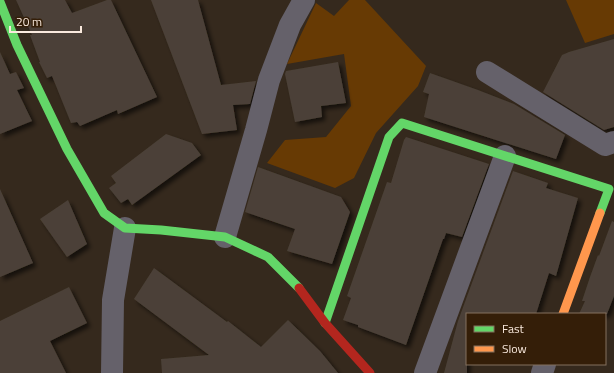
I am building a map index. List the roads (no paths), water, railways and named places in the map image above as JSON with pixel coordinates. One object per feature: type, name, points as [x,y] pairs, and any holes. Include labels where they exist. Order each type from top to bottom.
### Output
[{"type":"street","points":[[225,237],[269,80],[290,25],[304,0]]},
{"type":"street","points":[[0,2],[17,45],[67,149],[104,213],[125,228],[161,230],[225,237],[268,257],[299,288],[324,323],[370,373]]},
{"type":"street","points":[[486,72],[605,145],[614,142]]},
{"type":"street","points":[[324,323],[389,137],[402,123],[609,189],[564,313]]},
{"type":"street","points":[[425,373],[505,156]]},
{"type":"street","points":[[112,373],[113,300],[125,228]]}]
